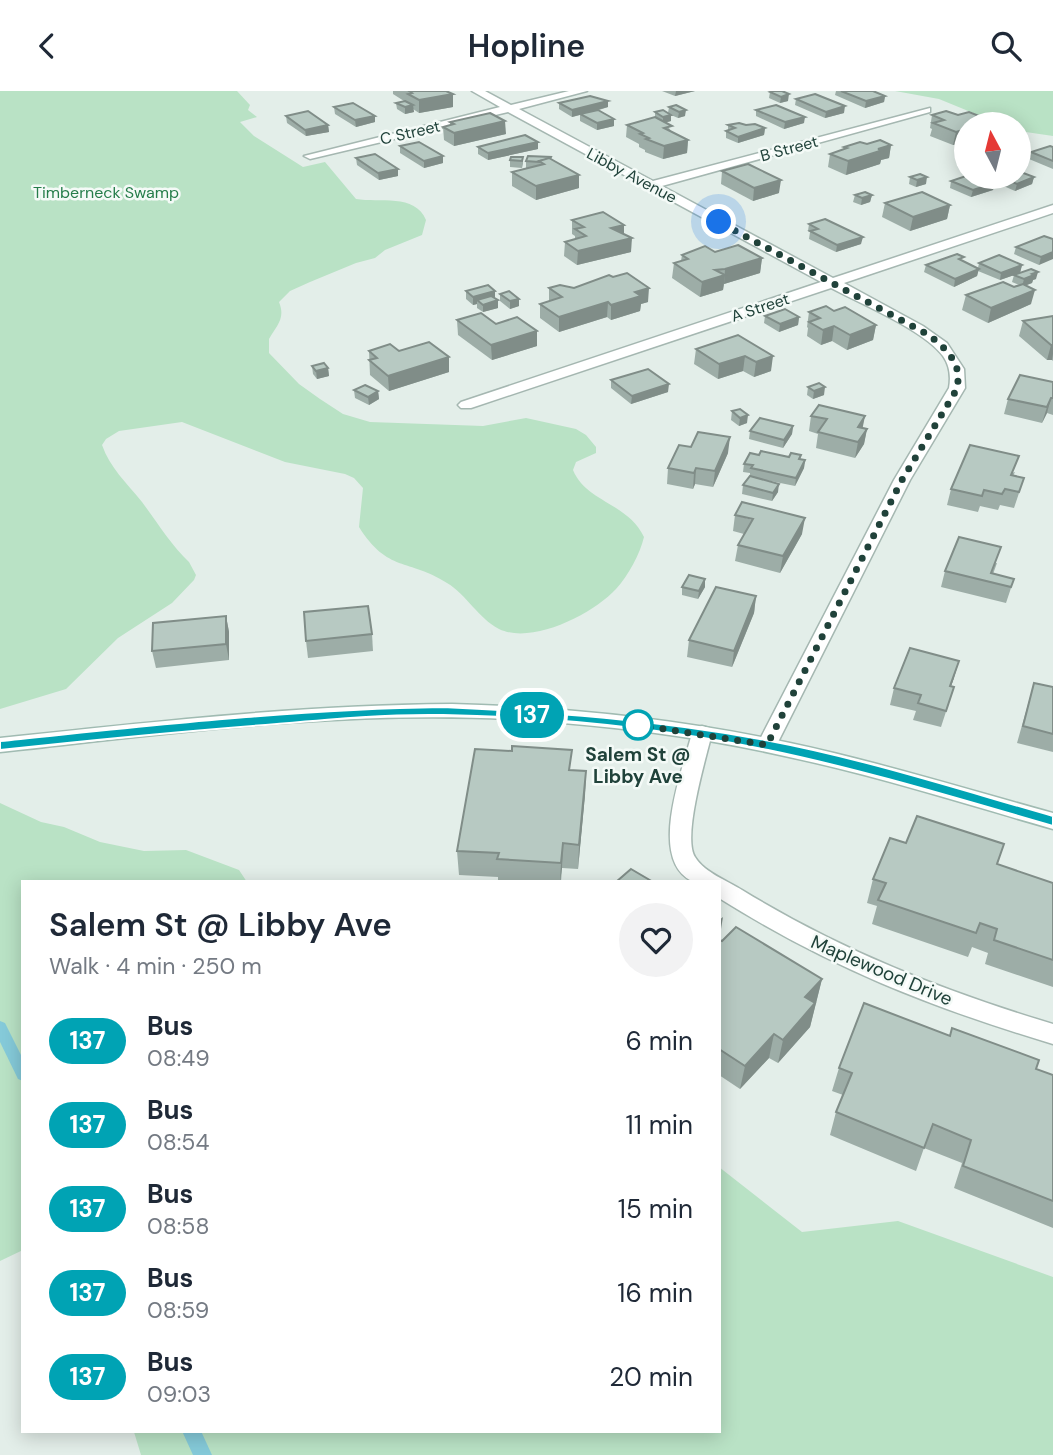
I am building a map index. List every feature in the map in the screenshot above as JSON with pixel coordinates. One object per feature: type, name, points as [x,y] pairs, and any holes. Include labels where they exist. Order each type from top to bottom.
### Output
[{"type":"street","name":"Libby Avenue","points":[[477,91],[934,339],[955,363],[958,382],[954,394],[902,480],[767,745]]},
{"type":"street","name":"C Street","points":[[310,156],[582,91]]},
{"type":"street","name":"B Street","points":[[652,185],[926,110]]},
{"type":"street","name":"A Street","points":[[466,405],[1053,209]]},
{"type":"street","points":[[0,745],[281,718],[418,711],[581,719],[702,733],[767,745],[883,773],[1053,821]]},
{"type":"street","points":[[702,733],[681,822],[680,848],[690,868],[708,880]]},
{"type":"street","name":"Maplewood Drive","points":[[721,888],[793,932],[873,969],[1010,1021],[1053,1034]]},
{"type":"green space","name":"Timberneck Swamp","points":[[0,91],[237,91],[250,105],[248,110],[257,117],[240,122],[254,136],[303,167],[325,162],[356,199],[396,201],[414,206],[426,220],[422,235],[385,250],[375,258],[356,263],[290,291],[279,302],[281,318],[269,339],[269,353],[299,384],[320,399],[343,414],[370,422],[483,426],[526,418],[576,429],[586,435],[596,447],[596,453],[576,462],[573,470],[579,481],[628,517],[644,537],[637,557],[616,589],[606,599],[578,617],[544,630],[513,633],[499,629],[447,583],[389,558],[370,542],[359,527],[363,488],[354,478],[285,462],[182,422],[119,431],[102,445],[109,461],[189,562],[196,575],[194,580],[172,603],[118,638],[66,689],[0,709]]},
{"type":"green space","points":[[895,91],[1053,91],[1053,136],[1031,133],[1031,112],[971,112],[939,99]]},
{"type":"green space","points":[[0,803],[41,822],[64,827],[100,842],[144,851],[186,850],[239,870],[246,880],[21,880],[21,1251],[0,1261]]},
{"type":"green space","points":[[721,1169],[802,1232],[898,1221],[1053,1277],[1053,1455],[141,1455],[134,1433],[721,1433]]},
{"type":"building","points":[[409,91],[446,91],[453,94],[419,100],[408,94],[412,93]]},
{"type":"building","points":[[841,91],[873,91],[885,96],[866,101]]},
{"type":"building","points":[[770,92],[789,94],[781,97]]},
{"type":"building","points":[[815,94],[845,106],[826,112],[796,99]]},
{"type":"building","points":[[590,96],[608,101],[572,110],[559,103]]},
{"type":"building","points":[[405,101],[413,105],[405,107],[396,103]]},
{"type":"building","points":[[353,103],[375,116],[355,120],[334,107]]},
{"type":"building","points":[[676,105],[686,110],[679,112],[669,107]]},
{"type":"building","points":[[776,105],[805,117],[785,122],[756,110]]},
{"type":"building","points":[[598,110],[614,119],[597,123],[580,114]]},
{"type":"building","points":[[663,110],[671,115],[663,117],[655,112]]},
{"type":"building","points":[[308,111],[328,125],[305,130],[286,116]]},
{"type":"building","points":[[946,111],[954,114],[954,131],[933,123],[944,120],[932,115]]},
{"type":"building","points":[[490,113],[505,121],[454,133],[443,127],[454,124],[450,122]]},
{"type":"building","points":[[655,117],[672,126],[664,128],[688,140],[664,146],[646,139],[649,138],[627,125]]},
{"type":"building","points":[[739,123],[765,128],[738,137],[726,131],[735,128],[728,125]]},
{"type":"building","points":[[525,135],[538,142],[488,153],[478,147]]},
{"type":"building","points":[[880,140],[891,145],[848,161],[830,154],[860,142],[867,144]]},
{"type":"building","points":[[419,142],[443,156],[424,161],[400,146]]},
{"type":"building","points":[[1053,147],[1053,161],[1031,152]]},
{"type":"building","points":[[375,154],[398,169],[378,173],[356,158]]},
{"type":"building","points":[[528,156],[551,157],[539,162],[526,161]]},
{"type":"building","points":[[511,157],[523,157],[522,161],[510,160]]},
{"type":"building","points":[[549,158],[579,175],[536,186],[512,172],[544,164],[539,161]]},
{"type":"building","points":[[748,164],[781,180],[754,188],[722,171]]},
{"type":"building","points":[[920,174],[927,177],[917,180],[910,177]]},
{"type":"building","points":[[865,192],[872,195],[862,198],[855,195]]},
{"type":"building","points":[[922,192],[950,205],[913,217],[885,203]]},
{"type":"building","points":[[603,212],[624,225],[611,228],[632,238],[578,251],[565,242],[586,236],[575,229],[584,227],[572,220]]},
{"type":"building","points":[[825,219],[863,237],[837,245],[810,231],[818,229],[809,224]]},
{"type":"building","points":[[1044,236],[1053,239],[1053,252],[1041,257],[1016,247]]},
{"type":"building","points":[[738,245],[762,258],[715,270],[725,275],[702,282],[674,263],[688,259],[682,255],[705,246],[715,252]]},
{"type":"building","points":[[957,254],[964,257],[959,259],[979,269],[955,279],[926,265]]},
{"type":"building","points":[[999,255],[1022,265],[1001,273],[979,263]]},
{"type":"building","points":[[1031,269],[1038,272],[1024,279],[1014,275]]},
{"type":"building","points":[[627,273],[649,288],[635,292],[641,296],[611,305],[608,302],[559,317],[540,304],[562,297],[549,288],[560,285],[574,288],[609,275],[613,277]]},
{"type":"building","points":[[1003,282],[1014,287],[1023,284],[1035,290],[991,308],[966,295]]},
{"type":"building","points":[[488,285],[495,291],[473,297],[466,291]]},
{"type":"building","points":[[509,291],[519,299],[510,301],[500,294]]},
{"type":"building","points":[[491,296],[498,300],[483,305],[477,300]]},
{"type":"building","points":[[826,306],[834,311],[845,307],[876,325],[850,335],[834,326],[823,330],[809,322],[820,318],[809,312]]},
{"type":"building","points":[[785,309],[799,317],[780,324],[765,316]]},
{"type":"building","points":[[481,313],[496,324],[517,317],[537,331],[491,345],[457,320]]},
{"type":"building","points":[[1053,316],[1053,345],[1023,321]]},
{"type":"building","points":[[738,335],[773,356],[756,362],[745,356],[719,364],[696,349]]},
{"type":"building","points":[[429,342],[449,357],[388,376],[369,360],[377,358],[369,351],[390,344],[399,351]]},
{"type":"building","points":[[324,363],[328,368],[316,371],[312,366]]},
{"type":"building","points":[[648,369],[669,384],[632,396],[611,380]]},
{"type":"building","points":[[1020,375],[1053,382],[1053,398],[1047,407],[1008,399]]},
{"type":"building","points":[[819,383],[825,387],[814,391],[808,387]]},
{"type":"building","points":[[365,385],[378,391],[368,397],[354,390]]},
{"type":"building","points":[[819,405],[865,416],[858,427],[867,429],[858,442],[818,432],[827,419],[811,416]]},
{"type":"building","points":[[740,409],[748,415],[740,418],[732,411]]},
{"type":"building","points":[[760,418],[793,426],[784,440],[750,431]]},
{"type":"building","points":[[698,432],[730,437],[715,471],[696,468],[694,473],[668,468],[679,445],[691,447]]},
{"type":"building","points":[[970,445],[1019,456],[1011,475],[1024,478],[1019,492],[1005,489],[1002,494],[984,490],[982,496],[951,489]]},
{"type":"building","points":[[761,451],[789,457],[791,453],[801,455],[799,459],[805,460],[796,478],[744,464],[750,453],[759,455]]},
{"type":"building","points":[[750,476],[779,484],[773,493],[743,485]]},
{"type":"building","points":[[742,502],[805,518],[783,556],[738,545],[753,519],[735,515]]},
{"type":"building","points":[[959,537],[1001,547],[991,573],[1014,579],[1011,587],[945,571]]},
{"type":"building","points":[[689,575],[705,579],[699,591],[682,587]]},
{"type":"building","points":[[716,587],[756,596],[734,651],[689,640]]},
{"type":"building","points":[[368,606],[372,634],[306,641],[304,612]]},
{"type":"building","points":[[226,616],[226,644],[152,651],[153,623]]},
{"type":"building","points":[[910,648],[959,661],[950,686],[954,687],[946,711],[918,703],[921,695],[894,688]]},
{"type":"building","points":[[1034,683],[1053,687],[1053,734],[1023,726]]},
{"type":"building","points":[[512,746],[572,750],[569,770],[586,771],[579,845],[563,843],[561,863],[497,859],[499,853],[457,851],[475,749],[512,751]]},
{"type":"building","points":[[917,816],[1004,844],[997,864],[1053,883],[1053,960],[994,940],[997,929],[980,923],[976,933],[878,900],[886,883],[873,879],[890,838],[906,843]]},
{"type":"building","points":[[631,869],[650,880],[618,880]]},
{"type":"building","points":[[736,927],[822,979],[805,997],[815,1003],[783,1040],[774,1034],[745,1066],[721,1050],[722,941]]},
{"type":"building","points":[[864,1003],[950,1036],[952,1028],[1039,1060],[1036,1069],[1053,1075],[1053,1201],[963,1166],[971,1140],[933,1124],[924,1148],[836,1112],[852,1073],[839,1068]]},
{"type":"waterway","points":[[0,1027],[21,1071]]},
{"type":"waterway","points":[[192,1433],[203,1455]]},
{"type":"bus line","name":"137","points":[[0,745],[365,712],[483,712],[581,719],[702,733],[820,756],[1053,821]]},
{"type":"place","name":"Salem St @ Libby Ave","points":[[638,725]]},
{"type":"route","points":[[638,725],[767,745],[902,480],[954,394],[959,376],[952,357],[927,334],[719,222]]}]
